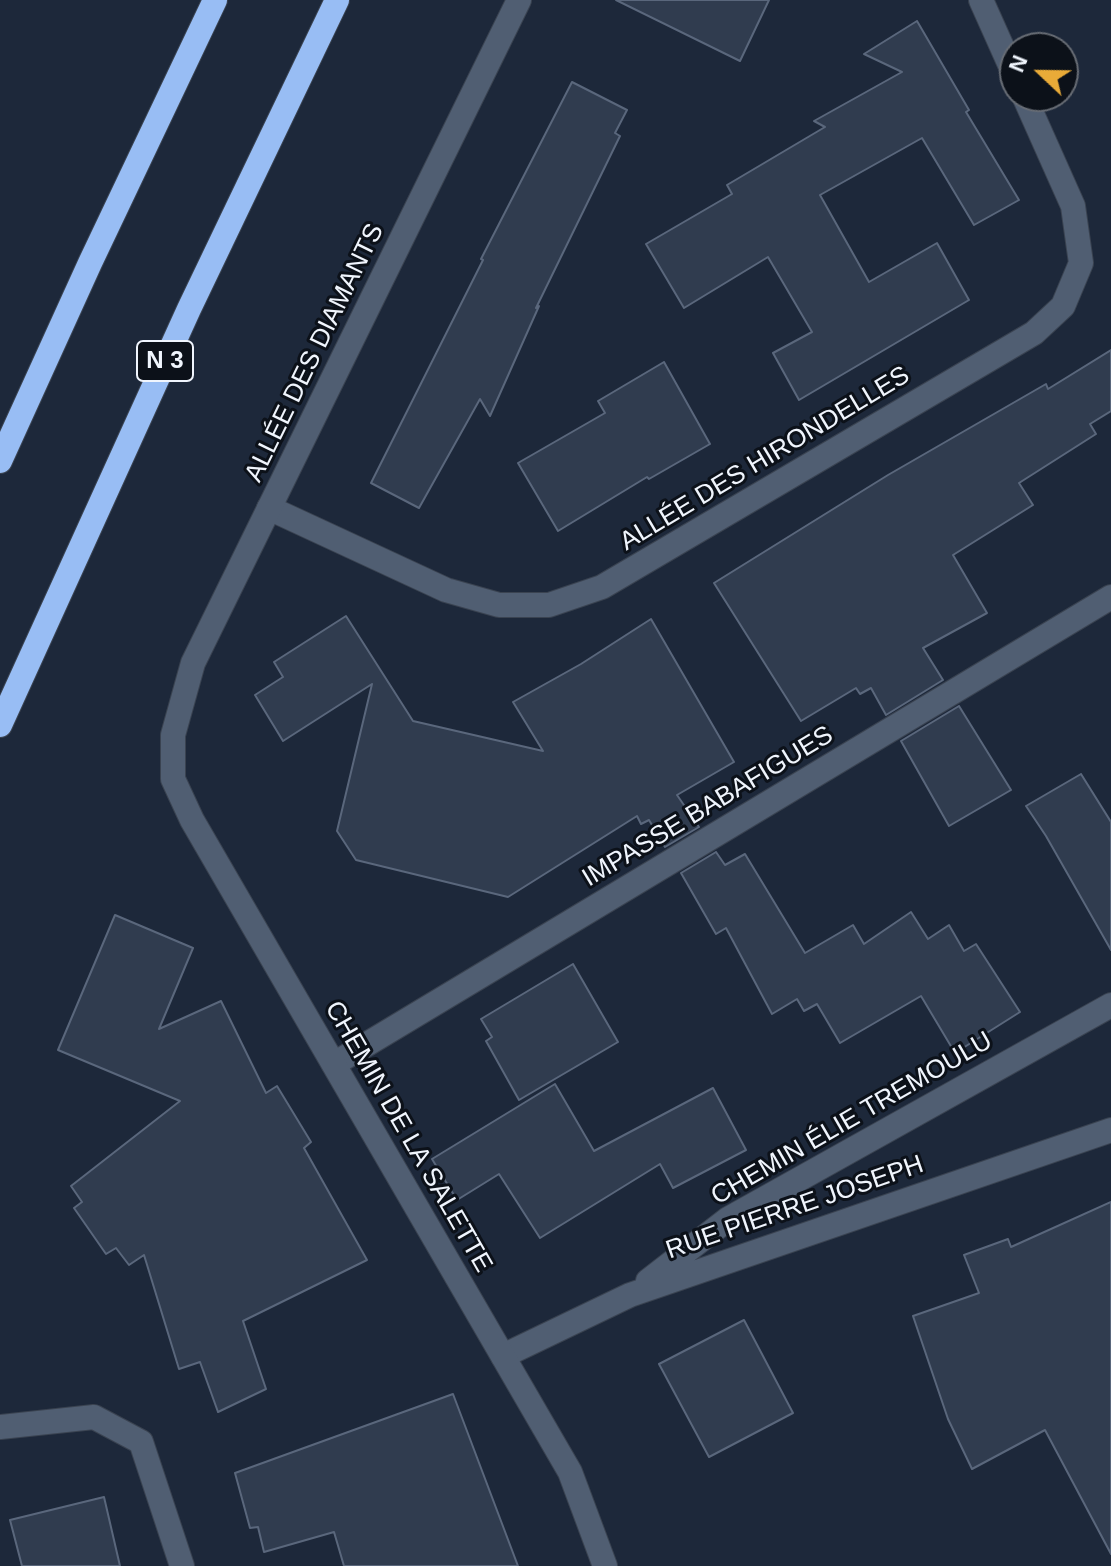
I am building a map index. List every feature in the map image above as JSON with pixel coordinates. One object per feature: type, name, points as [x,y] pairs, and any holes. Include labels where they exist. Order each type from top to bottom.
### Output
[{"type":"highway","points":[[0,461],[215,0]]},
{"type":"highway","name":"N 3","points":[[0,725],[189,309],[337,0]]},
{"type":"street","name":"ALLÉE DES DIAMANTS","points":[[173,735],[193,663],[519,0]]},
{"type":"street","points":[[981,0],[999,40]]},
{"type":"street","name":"ALLÉE DES HIRONDELLES","points":[[269,508],[446,590],[499,605],[549,605],[602,587],[1034,333],[1063,306],[1081,263],[1073,206],[1031,112]]},
{"type":"street","name":"IMPASSE BABAFIGUES","points":[[334,1064],[1111,597]]},
{"type":"street","name":"CHEMIN DE LA SALETTE","points":[[173,735],[173,779],[192,820],[570,1472],[605,1566]]},
{"type":"street","name":"CHEMIN ÉLIE TREMOULU","points":[[630,1295],[728,1219],[1111,1005]]},
{"type":"street","name":"RUE PIERRE JOSEPH","points":[[503,1356],[630,1295],[1111,1130]]},
{"type":"street","points":[[0,1427],[94,1417],[141,1442],[182,1566]]},
{"type":"building","points":[[616,0],[769,0],[740,61]]},
{"type":"building","points":[[917,21],[969,110],[966,112],[1019,200],[974,225],[922,138],[820,195],[869,282],[937,243],[969,300],[799,400],[773,353],[812,332],[768,257],[684,308],[646,244],[732,194],[727,185],[825,127],[814,121],[902,72],[864,54]]},
{"type":"building","points":[[572,82],[627,110],[615,133],[620,136],[536,308],[539,306],[490,416],[480,399],[419,508],[371,483]]},
{"type":"building","points":[[1111,350],[1111,411],[1090,424],[1096,434],[1019,483],[1033,505],[953,555],[987,613],[923,648],[943,680],[886,715],[871,688],[860,694],[856,688],[801,721],[714,583],[888,475],[1046,384],[1048,389]]},
{"type":"building","points":[[664,362],[710,444],[649,479],[647,477],[558,531],[518,463],[605,413],[598,401]]},
{"type":"building","points":[[346,616],[413,721],[543,751],[513,702],[581,664],[651,619],[734,762],[677,795],[699,827],[665,847],[649,820],[641,824],[637,816],[508,897],[356,860],[337,831],[372,684],[283,741],[255,695],[283,677],[274,662]]},
{"type":"building","points":[[959,706],[1011,790],[949,826],[901,741]]},
{"type":"building","points":[[1081,774],[1111,822],[1111,950],[1026,806]]},
{"type":"building","points":[[716,852],[725,865],[745,854],[805,953],[853,925],[864,944],[911,912],[928,939],[949,925],[964,951],[976,944],[1020,1012],[955,1053],[921,996],[840,1043],[817,1004],[804,1011],[797,999],[772,1014],[726,928],[716,934],[681,873]]},
{"type":"building","points":[[115,915],[193,948],[159,1029],[221,1001],[266,1093],[277,1086],[311,1142],[304,1148],[367,1260],[243,1321],[266,1389],[218,1412],[200,1362],[179,1369],[144,1255],[129,1265],[116,1248],[106,1254],[74,1208],[82,1202],[71,1186],[180,1101],[58,1050]]},
{"type":"building","points":[[573,964],[618,1042],[519,1100],[486,1041],[492,1037],[481,1019]]},
{"type":"building","points":[[555,1084],[594,1151],[713,1088],[746,1150],[673,1188],[660,1164],[540,1238],[499,1174],[457,1200],[432,1159]]},
{"type":"building","points":[[1111,1202],[1111,1554],[1045,1430],[972,1469],[948,1419],[913,1316],[979,1293],[964,1255],[1008,1239],[1011,1247]]},
{"type":"building","points":[[744,1320],[793,1413],[709,1457],[659,1364]]},
{"type":"building","points":[[453,1394],[518,1566],[344,1566],[334,1532],[264,1552],[258,1527],[250,1528],[235,1473]]},
{"type":"building","points":[[104,1497],[120,1566],[22,1566],[10,1520]]}]
